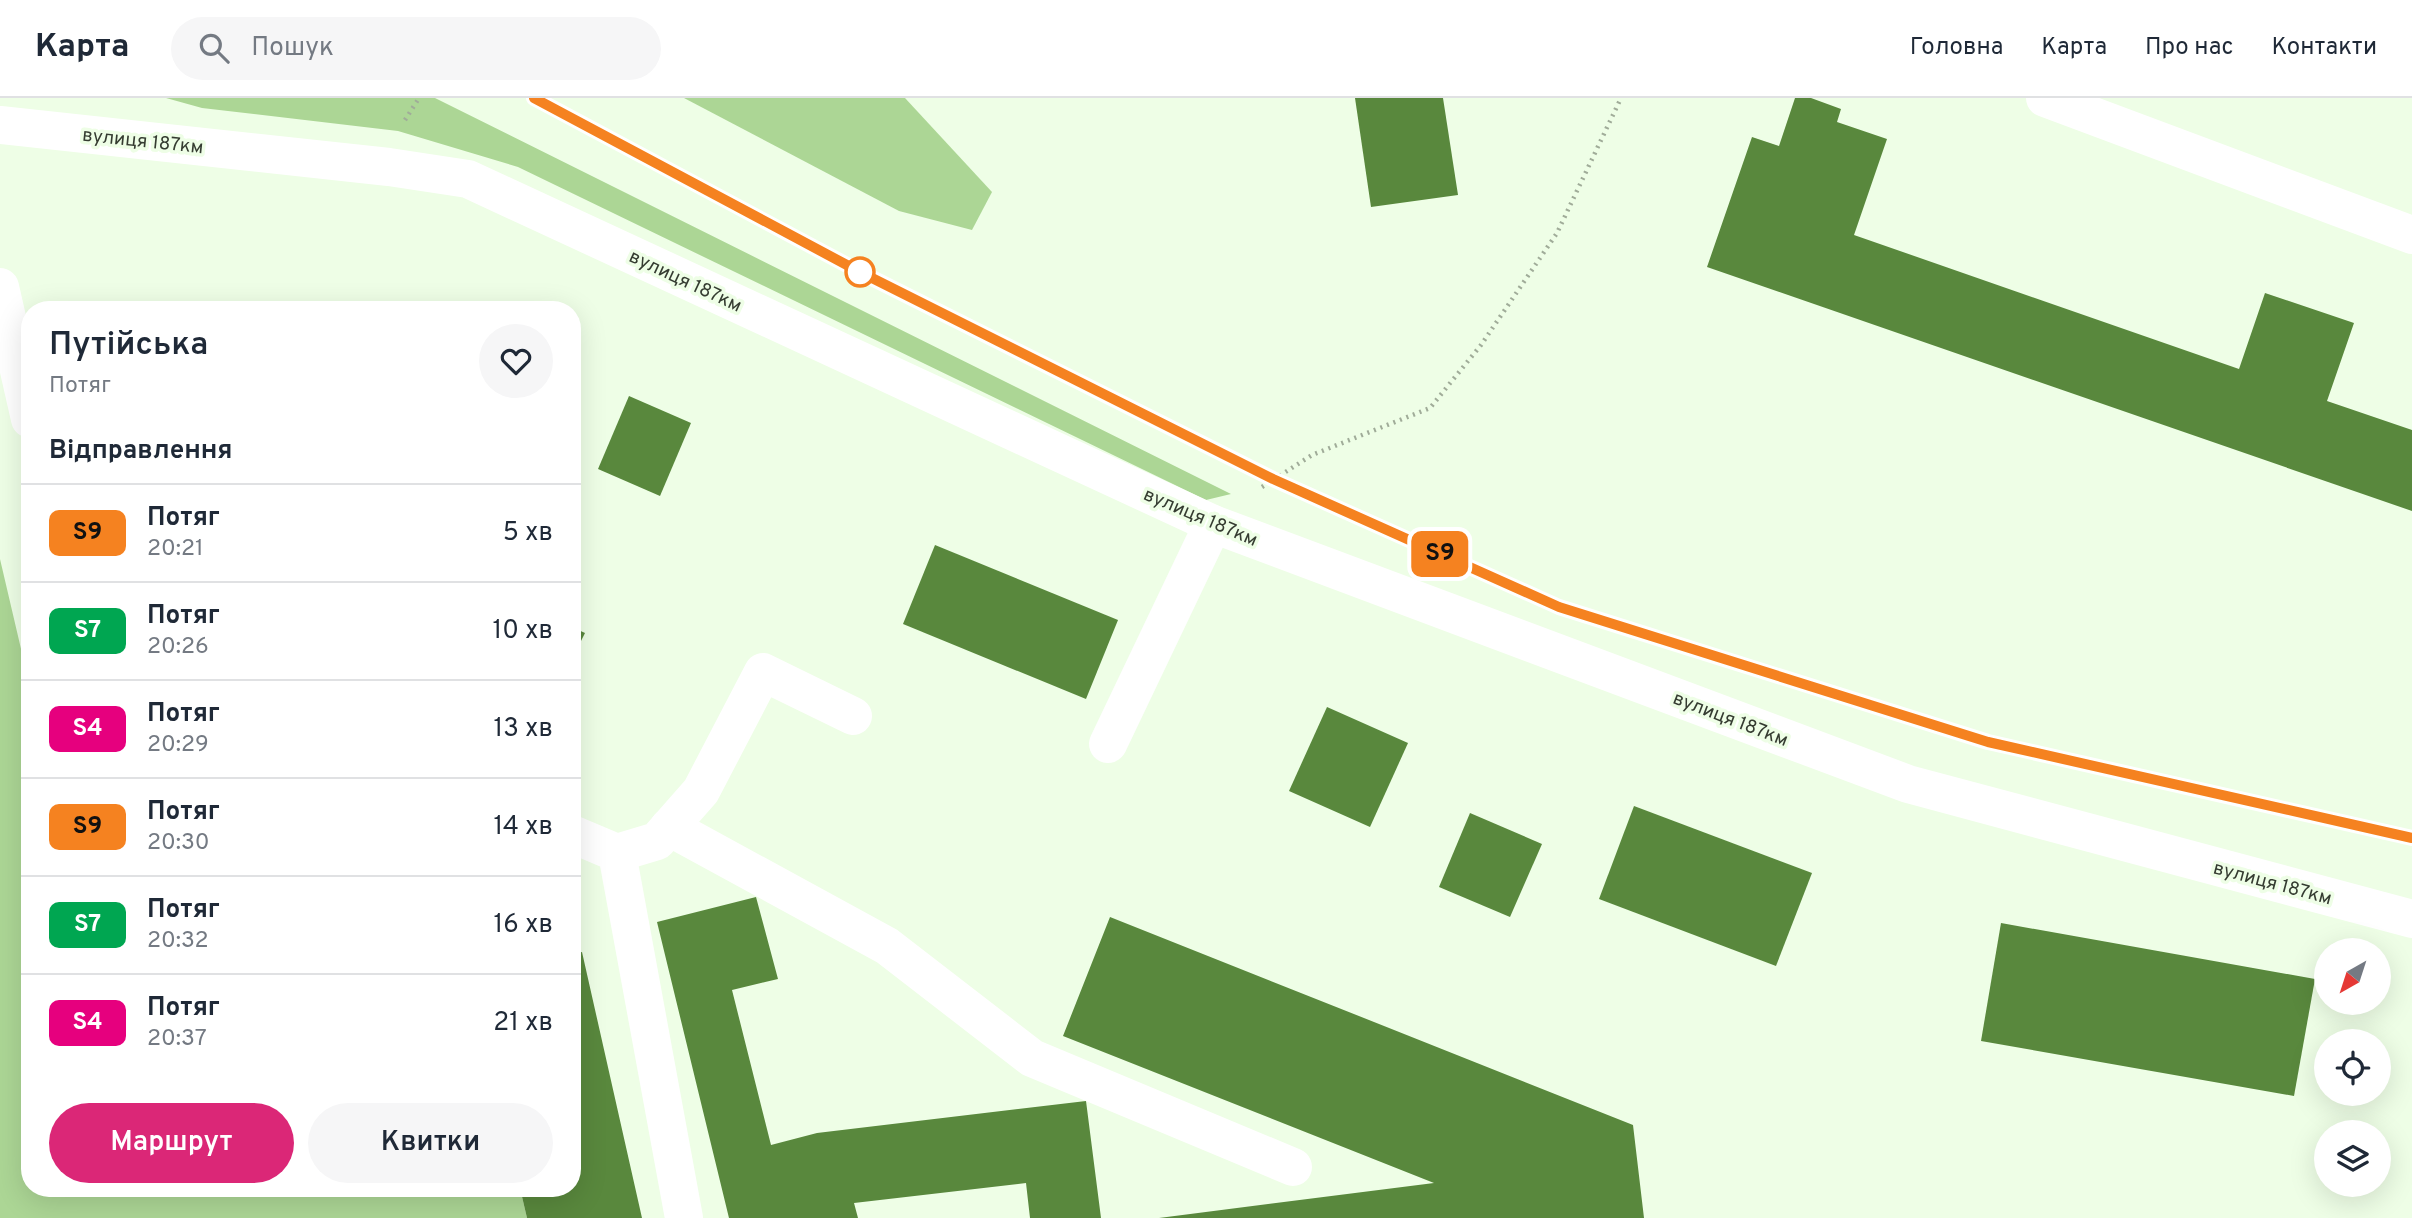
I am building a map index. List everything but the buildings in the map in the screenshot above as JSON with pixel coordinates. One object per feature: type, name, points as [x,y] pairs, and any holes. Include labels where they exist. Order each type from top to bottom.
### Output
[{"type":"street","points":[[2045,98],[2412,235]]},
{"type":"street","name":"вулиця 187км","points":[[0,125],[389,167],[468,179],[1213,524],[1908,784],[2412,919]]},
{"type":"street","points":[[0,287],[21,379]]},
{"type":"street","points":[[1108,744],[1213,524]]},
{"type":"street","points":[[581,838],[617,853],[657,841],[701,791],[763,672],[853,716]]},
{"type":"street","points":[[669,827],[887,946],[1032,1058],[1293,1167]]},
{"type":"street","points":[[617,853],[684,1218]]},
{"type":"path","points":[[1213,524],[1273,479],[1312,455],[1430,408],[1481,345],[1557,233],[1621,98]]},
{"type":"green space","points":[[166,98],[435,98],[1231,494],[1206,500],[518,167],[398,131],[202,108]]},
{"type":"green space","points":[[684,98],[905,98],[992,192],[972,230],[899,211]]},
{"type":"green space","points":[[0,559],[21,649],[21,1197],[522,1197],[527,1218],[0,1218]]},
{"type":"railway","points":[[534,98],[860,272],[1273,479],[1559,606],[1988,742],[2412,838]]},
{"type":"train","name":"S9","points":[[534,98],[860,272],[1273,479],[1559,607],[1988,742],[2412,838]]}]
